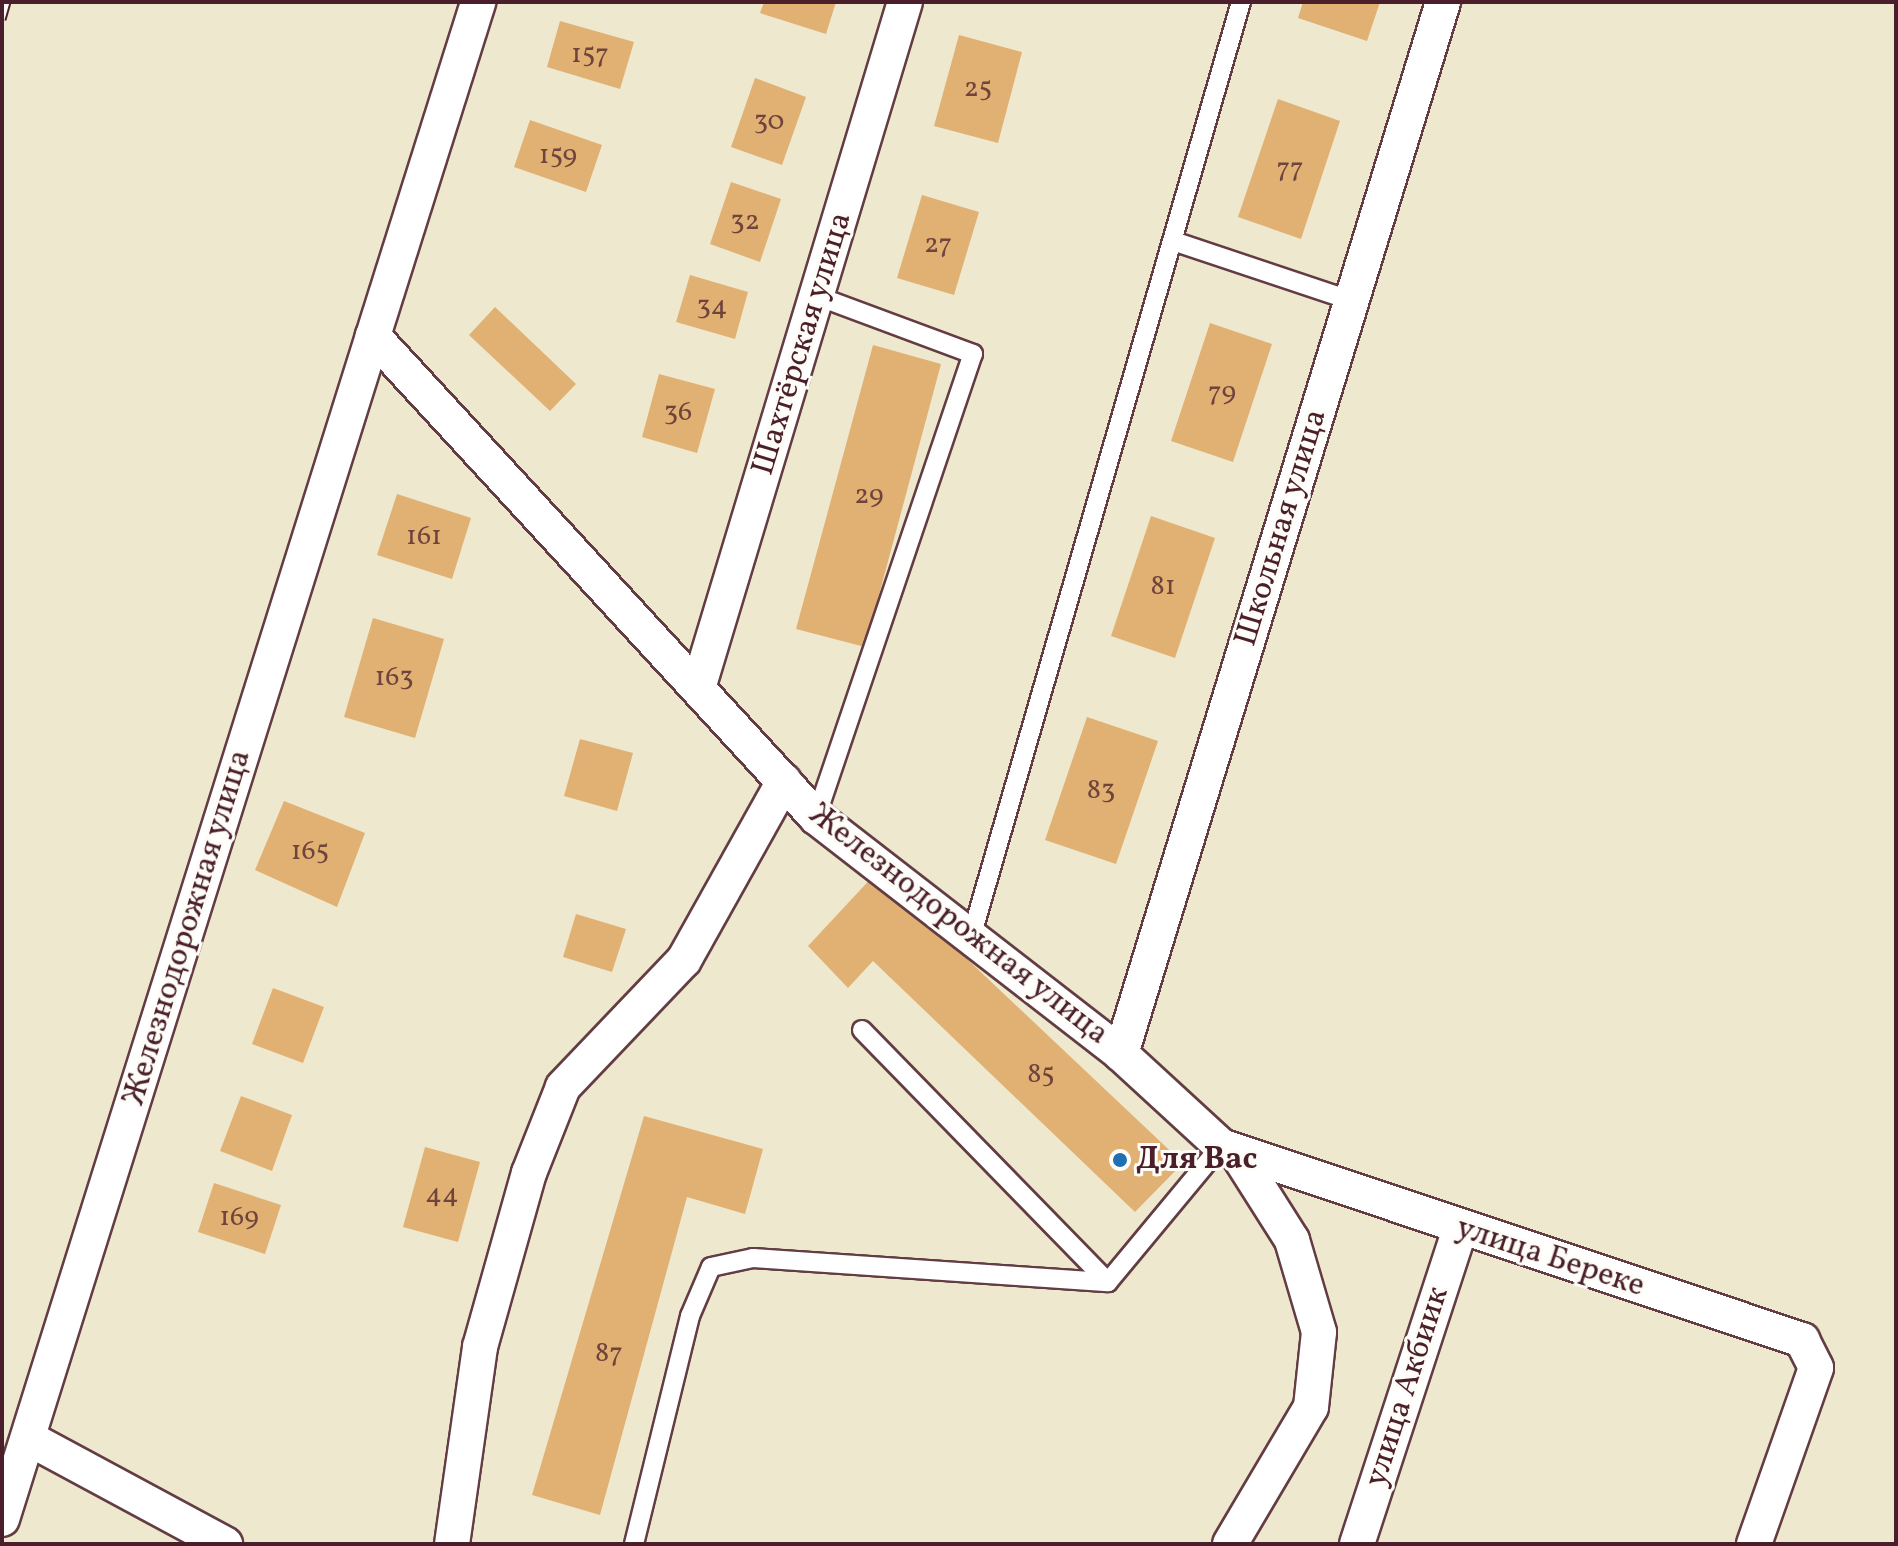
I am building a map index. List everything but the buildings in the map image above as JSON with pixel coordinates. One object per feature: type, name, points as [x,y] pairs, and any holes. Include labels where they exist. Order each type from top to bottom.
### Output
[{"type":"street","name":"Железнодорожная улица","points":[[2,1519],[478,2]]},
{"type":"street","name":"Шахтёрская улица","points":[[699,685],[905,2]]},
{"type":"street","name":"Школьная улица","points":[[1121,1054],[1443,2]]},
{"type":"street","name":"Железнодорожная улица","points":[[373,336],[699,685],[816,817],[972,934],[1121,1054]]},
{"type":"street","points":[[452,1544],[480,1347],[529,1173],[563,1087],[684,960],[784,781]]},
{"type":"street","name":"улица Береке","points":[[1121,1054],[1230,1151],[1802,1340],[1816,1368],[1754,1544]]},
{"type":"street","points":[[1230,1151],[1292,1240],[1319,1332],[1311,1407],[1230,1544]]},
{"type":"street","name":"улица Акбиик","points":[[1357,1544],[1460,1229]]},
{"type":"street","points":[[28,1438],[225,1544]]},
{"type":"lane","points":[[972,934],[1241,2]]},
{"type":"lane","points":[[1173,241],[1352,301]]},
{"type":"lane","points":[[816,817],[973,354],[817,296]]},
{"type":"lane","points":[[862,1030],[1108,1282]]},
{"type":"lane","points":[[1108,1282],[1230,1151]]},
{"type":"lane","points":[[634,1544],[690,1316],[711,1267],[753,1258],[1108,1282]]},
{"type":"railway","points":[[2,19],[7,2]]},
{"type":"place","name":"Для Вас","points":[[1120,1160]]}]
